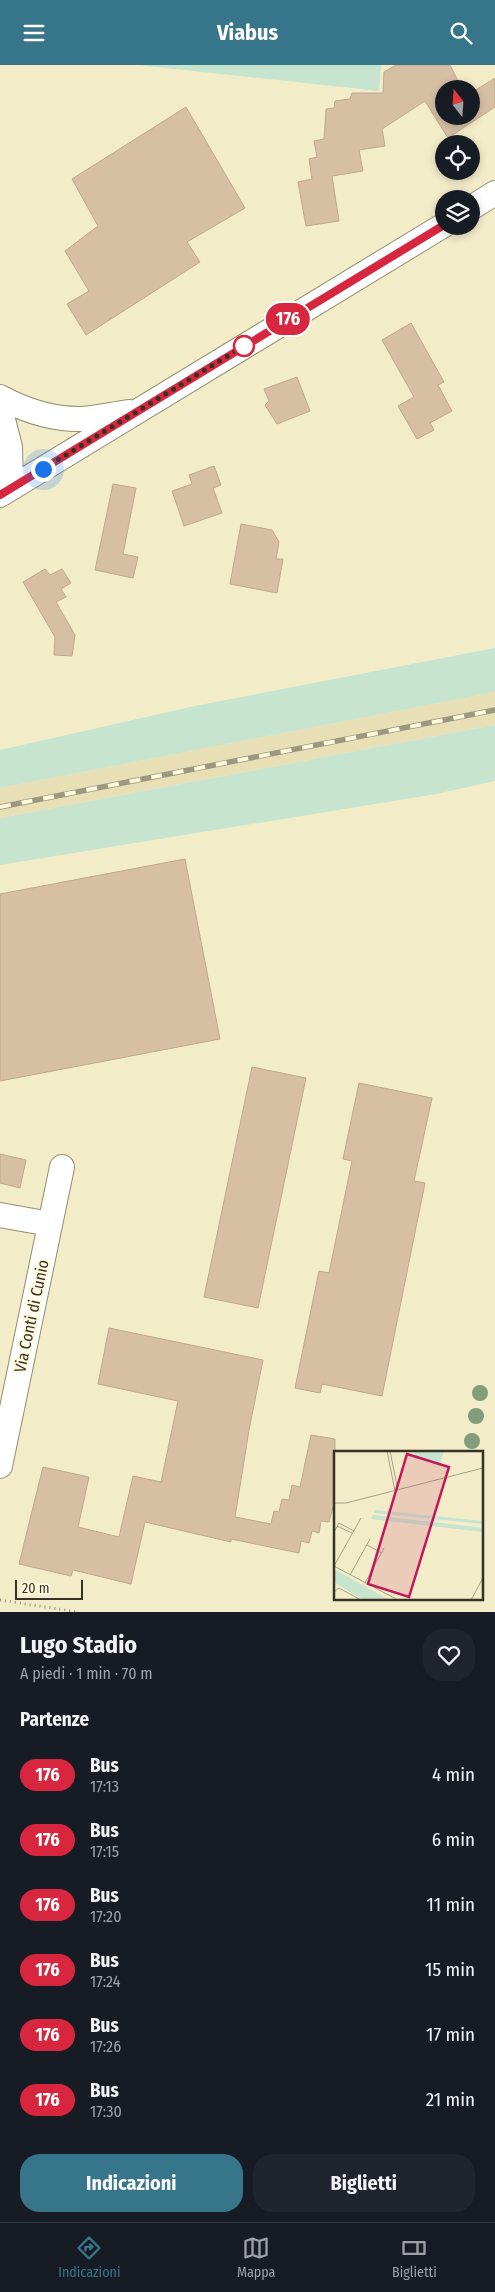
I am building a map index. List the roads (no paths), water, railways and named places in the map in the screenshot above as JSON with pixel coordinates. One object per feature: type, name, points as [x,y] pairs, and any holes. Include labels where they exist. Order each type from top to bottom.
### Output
[{"type":"street","points":[[480,202],[495,193]]},
{"type":"street","points":[[6,492],[435,230]]},
{"type":"street","points":[[0,397],[19,407],[44,415],[78,419],[139,410]]},
{"type":"street","points":[[0,408],[10,447],[6,492]]},
{"type":"street","name":"Via Conti di Cunio","points":[[0,1466],[62,1167]]},
{"type":"street","points":[[0,1215],[50,1224]]},
{"type":"railway","points":[[0,807],[495,710]]}]
